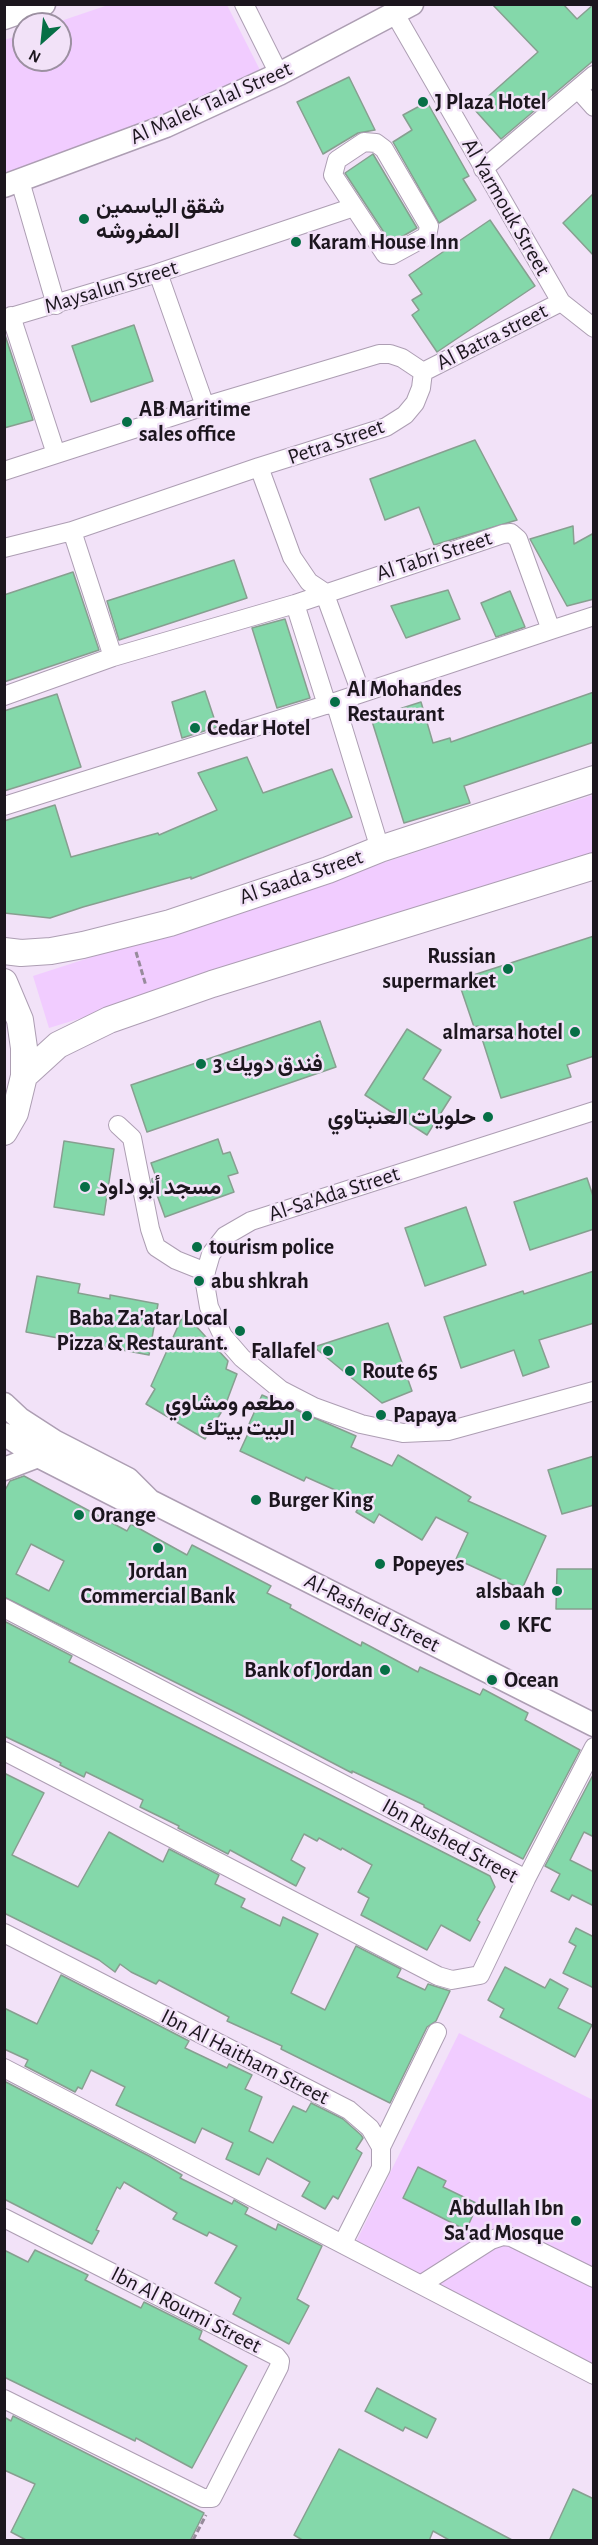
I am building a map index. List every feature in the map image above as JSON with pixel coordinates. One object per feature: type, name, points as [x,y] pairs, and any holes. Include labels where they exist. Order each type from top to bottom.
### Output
[{"type":"highway","name":"Al Saada Street","points":[[4,951],[21,953],[51,951],[130,934],[328,870],[380,849],[594,779]]},
{"type":"highway","points":[[24,1076],[58,1045],[109,1020],[256,970],[594,866]]},
{"type":"highway","points":[[4,982],[20,1020],[24,1048],[24,1076],[15,1113],[4,1132]]},
{"type":"main road","points":[[4,18],[44,4]]},
{"type":"main road","name":"Al Malek Talal Street","points":[[12,184],[166,126],[279,74],[404,9]]},
{"type":"main road","name":"Al-Rasheid Street","points":[[4,1404],[20,1419],[54,1441],[128,1479],[150,1502],[594,1725]]},
{"type":"main road","name":"Al-Rasheid Street","points":[[4,1434],[38,1455],[132,1504],[150,1502]]},
{"type":"main road","points":[[4,1469],[38,1455]]},
{"type":"street","points":[[244,4],[279,74]]},
{"type":"street","name":"Al Yarmouk Street","points":[[404,9],[483,169],[561,302],[594,328]]},
{"type":"street","points":[[483,169],[594,75]]},
{"type":"street","points":[[578,89],[594,107]]},
{"type":"street","points":[[364,142],[376,143],[384,149],[429,226],[429,231],[427,236],[392,255],[385,254],[354,207],[333,175],[334,165],[337,160],[364,142]]},
{"type":"street","points":[[12,184],[56,305]]},
{"type":"street","name":"Maysalun Street","points":[[8,317],[56,305],[158,273],[354,207]]},
{"type":"street","points":[[158,273],[205,406]]},
{"type":"street","name":"Al Batra street","points":[[423,372],[561,302]]},
{"type":"street","points":[[8,317],[56,454]]},
{"type":"street","points":[[4,471],[205,406],[379,354],[390,354],[402,358],[423,372]]},
{"type":"street","name":"Petra Street","points":[[4,548],[72,531],[259,467],[386,427],[405,415],[415,403],[421,388],[423,372]]},
{"type":"street","points":[[259,467],[292,557],[309,582],[324,592],[362,693]]},
{"type":"street","points":[[72,531],[113,657]]},
{"type":"street","name":"Al Tabri Street","points":[[4,696],[113,657],[295,604],[324,592],[511,533],[518,539],[551,630]]},
{"type":"street","points":[[295,604],[380,849]]},
{"type":"street","points":[[4,806],[331,704],[594,616]]},
{"type":"street","name":"Al-Sa'Ada Street","points":[[594,1111],[251,1221],[225,1236],[211,1254],[204,1278],[209,1307],[223,1336],[242,1358],[281,1390],[314,1407],[361,1425],[403,1433],[448,1431],[594,1390]]},
{"type":"street","points":[[118,1125],[132,1138],[150,1229],[156,1247],[176,1260],[206,1272]]},
{"type":"street","name":"Ibn Rushed Street","points":[[4,1608],[526,1879],[480,1975],[453,1980],[4,1751]]},
{"type":"street","points":[[526,1879],[594,1747]]},
{"type":"street","name":"Ibn Al Haitham Street","points":[[4,1933],[349,2110],[370,2128],[381,2147]]},
{"type":"street","points":[[343,2243],[381,2168],[381,2147],[438,2032]]},
{"type":"street","points":[[4,2068],[594,2375]]},
{"type":"street","name":"Ibn Al Roumi Street","points":[[4,2218],[276,2356],[280,2361],[216,2493],[208,2498]]},
{"type":"street","points":[[422,2284],[491,2240],[503,2236],[511,2237],[594,2278]]},
{"type":"street","points":[[4,2399],[203,2498],[208,2498]]},
{"type":"path","points":[[130,934],[147,988]]},
{"type":"path","points":[[193,2541],[207,2512],[208,2498]]},
{"type":"shaded area","points":[[108,5],[227,5],[262,74],[131,132],[5,178],[4,40],[12,38],[12,72],[72,72],[72,17]]},
{"type":"shaded area","points":[[593,795],[593,861],[49,1028],[33,976]]},
{"type":"shaded area","points":[[459,2033],[593,2100],[593,2372],[353,2248]]},
{"type":"building","points":[[492,4],[563,4],[577,19],[594,4],[594,60],[501,139],[474,109],[538,52]]},
{"type":"building","points":[[349,77],[375,130],[358,133],[323,154],[297,102]]},
{"type":"building","points":[[427,102],[469,176],[463,179],[476,200],[439,223],[393,142],[412,130],[403,115]]},
{"type":"building","points":[[373,154],[417,228],[391,243],[345,173]]},
{"type":"building","points":[[594,193],[594,256],[563,223]]},
{"type":"building","points":[[490,220],[535,286],[437,352],[412,315],[419,310],[412,300],[422,294],[409,275]]},
{"type":"building","points":[[134,325],[153,381],[91,402],[72,346]]},
{"type":"building","points":[[4,332],[33,420],[4,428]]},
{"type":"building","points":[[475,440],[517,520],[434,545],[419,507],[385,520],[370,479]]},
{"type":"building","points":[[573,526],[574,544],[594,533],[594,599],[567,606],[530,539]]},
{"type":"building","points":[[234,560],[247,598],[119,640],[107,601]]},
{"type":"building","points":[[73,572],[99,650],[4,682],[4,595]]},
{"type":"building","points":[[448,590],[460,619],[406,638],[391,606]]},
{"type":"building","points":[[510,591],[525,627],[496,637],[481,603]]},
{"type":"building","points":[[285,619],[310,698],[277,708],[252,628]]},
{"type":"building","points":[[205,691],[217,727],[182,738],[172,702]]},
{"type":"building","points":[[594,692],[594,742],[464,786],[470,803],[404,823],[371,718],[421,702],[433,743],[450,738],[451,742]]},
{"type":"building","points":[[57,694],[81,767],[4,791],[4,711]]},
{"type":"building","points":[[247,757],[263,793],[332,769],[352,817],[191,879],[191,877],[50,918],[4,913],[4,821],[55,805],[71,857],[158,833],[159,835],[217,810],[198,773]]},
{"type":"building","points":[[594,936],[594,1056],[567,1065],[571,1077],[501,1098],[478,1026],[474,1027],[458,980]]},
{"type":"building","points":[[320,1021],[336,1067],[147,1132],[131,1085]]},
{"type":"building","points":[[407,1029],[441,1050],[423,1079],[451,1097],[427,1135],[365,1095]]},
{"type":"building","points":[[218,1139],[223,1154],[230,1152],[238,1173],[228,1176],[234,1192],[165,1217],[152,1181],[156,1177],[151,1163]]},
{"type":"building","points":[[64,1141],[114,1149],[104,1215],[54,1207]]},
{"type":"building","points":[[587,1178],[594,1199],[594,1229],[530,1250],[514,1202]]},
{"type":"building","points":[[466,1207],[486,1265],[425,1286],[405,1228]]},
{"type":"building","points":[[594,1271],[594,1323],[539,1340],[549,1367],[523,1376],[514,1350],[461,1368],[444,1317]]},
{"type":"building","points":[[37,1276],[80,1284],[78,1293],[110,1299],[110,1295],[158,1304],[149,1355],[26,1332]]},
{"type":"building","points":[[184,1313],[228,1361],[226,1369],[237,1374],[225,1406],[205,1439],[146,1404],[155,1389],[151,1386]]},
{"type":"building","points":[[388,1323],[412,1391],[382,1403],[314,1347]]},
{"type":"building","points":[[262,1395],[356,1436],[351,1447],[392,1466],[398,1455],[471,1497],[468,1501],[546,1536],[522,1589],[456,1559],[468,1533],[436,1517],[422,1540],[379,1514],[374,1523],[356,1512],[362,1502],[306,1477],[304,1481],[240,1451]]},
{"type":"building","points":[[594,1456],[594,1505],[562,1514],[548,1470]]},
{"type":"building","points":[[24,1476],[127,1531],[131,1524],[187,1555],[192,1545],[271,1586],[267,1593],[361,1646],[362,1642],[418,1672],[420,1667],[480,1695],[483,1689],[528,1713],[525,1720],[580,1750],[523,1859],[424,1805],[352,1771],[352,1773],[4,1597],[4,1492],[10,1481]],"holes":[[[31,1544],[64,1561],[49,1591],[16,1574]]]},
{"type":"building","points":[[557,1569],[594,1569],[594,1609],[556,1609]]},
{"type":"building","points":[[4,1621],[72,1656],[69,1662],[490,1876],[495,1887],[477,1920],[480,1922],[470,1941],[441,1925],[427,1950],[361,1915],[369,1898],[358,1892],[372,1865],[342,1848],[341,1850],[319,1838],[317,1841],[304,1834],[291,1860],[305,1868],[296,1886],[230,1850],[228,1854],[140,1807],[143,1800],[86,1772],[84,1777],[60,1765],[61,1763],[4,1736]]},
{"type":"building","points":[[4,1773],[44,1793],[12,1855],[78,1887],[109,1832],[163,1862],[169,1849],[219,1875],[215,1884],[245,1899],[241,1907],[280,1926],[283,1917],[318,1934],[291,1993],[325,2010],[356,1946],[401,1969],[397,1977],[425,1990],[428,1984],[450,1991],[436,2021],[427,2027],[390,2103],[281,2049],[282,2046],[227,2021],[229,2017],[159,1980],[156,1984],[120,1964],[115,1972],[99,1960],[4,1913]]},
{"type":"building","points":[[594,1773],[594,1837],[584,1832],[570,1860],[594,1872],[594,1906],[572,1895],[569,1900],[551,1891],[560,1874],[545,1866]]},
{"type":"building","points":[[576,1928],[594,1937],[594,1988],[563,1973],[576,1946],[569,1942]]},
{"type":"building","points":[[505,1967],[545,1988],[550,1979],[568,1989],[558,2008],[592,2025],[575,2057],[500,2017],[504,2009],[488,2000]]},
{"type":"building","points":[[61,1975],[189,2041],[185,2048],[227,2068],[229,2064],[252,2075],[245,2089],[262,2097],[249,2131],[273,2143],[293,2106],[306,2112],[311,2103],[343,2119],[363,2138],[356,2149],[362,2153],[338,2199],[333,2196],[325,2209],[302,2196],[310,2182],[267,2158],[259,2175],[226,2159],[233,2143],[202,2128],[195,2143],[116,2105],[125,2087],[91,2070],[82,2089],[78,2087],[75,2092],[25,2066],[28,2060],[4,2049],[4,2008],[37,2024]]},
{"type":"building","points":[[4,2081],[149,2156],[182,2175],[180,2178],[232,2204],[234,2200],[248,2208],[245,2214],[276,2230],[278,2224],[322,2246],[297,2299],[309,2306],[289,2344],[233,2314],[241,2298],[215,2283],[237,2246],[209,2232],[207,2236],[173,2219],[177,2213],[124,2182],[120,2189],[117,2187],[96,2230],[99,2231],[92,2244],[4,2199]]},
{"type":"building","points":[[418,2167],[446,2181],[443,2187],[478,2204],[466,2230],[403,2198]]},
{"type":"building","points":[[4,2250],[28,2262],[35,2250],[88,2275],[85,2280],[141,2308],[144,2302],[202,2331],[199,2339],[247,2366],[192,2468],[136,2438],[135,2441],[4,2377]]},
{"type":"building","points":[[377,2388],[436,2419],[427,2438],[405,2427],[403,2431],[365,2411]]},
{"type":"building","points":[[13,2416],[204,2513],[190,2541],[28,2541],[11,2532],[35,2484],[4,2470],[4,2417],[11,2421]]},
{"type":"building","points":[[339,2449],[514,2541],[451,2541],[433,2531],[429,2541],[304,2541],[294,2535]]},
{"type":"building","points":[[573,2489],[594,2499],[594,2541],[549,2541]]},
{"type":"place","name":"J Plaza Hotel","points":[[423,102]]},
{"type":"place","name":"شقق الياسمين المفروشه","points":[[84,219]]},
{"type":"place","name":"Karam House Inn","points":[[296,242]]},
{"type":"place","name":"AB Maritime sales office","points":[[127,422]]},
{"type":"place","name":"Al Mohandes Restaurant","points":[[335,702]]},
{"type":"place","name":"Cedar Hotel","points":[[195,728]]},
{"type":"place","name":"Russian supermarket","points":[[508,969]]},
{"type":"place","name":"almarsa hotel","points":[[575,1032]]},
{"type":"place","name":"فندق دويك 3","points":[[201,1064]]},
{"type":"place","name":"حلويات العنبتاوي","points":[[488,1117]]},
{"type":"place","name":"مسجد أبو داود","points":[[85,1187]]},
{"type":"place","name":"tourism police","points":[[197,1247]]},
{"type":"place","name":"abu shkrah","points":[[199,1281]]},
{"type":"place","name":"Baba Za'atar Local Pizza & Restaurant.","points":[[240,1331]]},
{"type":"place","name":"Fallafel","points":[[328,1351]]},
{"type":"place","name":"Route 65","points":[[350,1371]]},
{"type":"place","name":"Papaya","points":[[381,1415]]},
{"type":"place","name":"مطعم ومشاوي البيت بيتك","points":[[307,1416]]},
{"type":"place","name":"Burger King","points":[[256,1500]]},
{"type":"place","name":"Orange","points":[[79,1515]]},
{"type":"place","name":"Jordan Commercial Bank","points":[[158,1548]]},
{"type":"place","name":"Popeyes","points":[[380,1564]]},
{"type":"place","name":"alsbaah","points":[[557,1591]]},
{"type":"place","name":"KFC","points":[[505,1625]]},
{"type":"place","name":"Bank of Jordan","points":[[385,1670]]},
{"type":"place","name":"Ocean","points":[[492,1680]]},
{"type":"place","name":"Abdullah Ibn Sa'ad Mosque","points":[[576,2221]]}]
